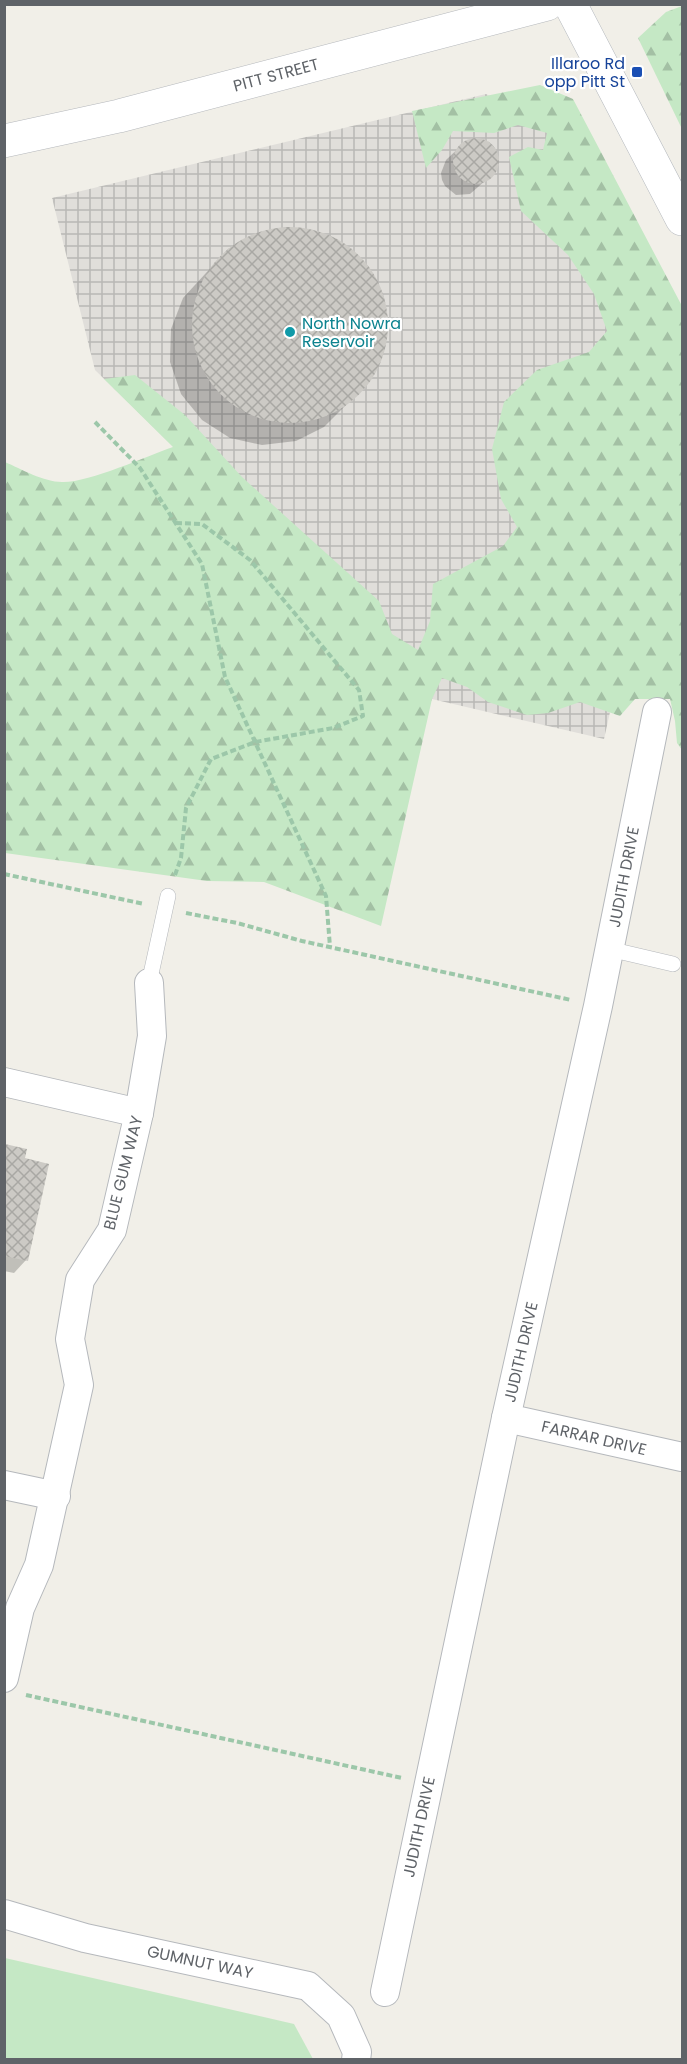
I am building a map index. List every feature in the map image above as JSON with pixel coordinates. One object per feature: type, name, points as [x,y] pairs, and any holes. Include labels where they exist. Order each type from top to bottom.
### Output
[{"type":"street","name":"PITT STREET","points":[[4,141],[119,116],[547,4]]},
{"type":"street","points":[[570,4],[682,219]]},
{"type":"street","name":"JUDITH DRIVE","points":[[385,1992],[506,1418],[598,1006],[657,712]]},
{"type":"street","name":"BLUE GUM WAY","points":[[10,1685],[20,1608],[39,1564],[79,1385],[70,1339],[80,1280],[112,1230],[139,1113],[152,1036],[149,983]]},
{"type":"street","points":[[4,1082],[139,1113]]},
{"type":"street","name":"FARRAR DRIVE","points":[[506,1418],[682,1457]]},
{"type":"street","points":[[4,1485],[56,1496]]},
{"type":"street","name":"GUMNUT WAY","points":[[4,1914],[85,1938],[308,1986],[341,2016],[357,2052],[356,2060]]},
{"type":"lane","points":[[149,983],[166,902]]},
{"type":"lane","points":[[609,949],[673,964]]},
{"type":"path","points":[[95,422],[140,468],[202,564],[225,677],[326,896],[330,946]]},
{"type":"path","points":[[4,874],[166,902],[181,858],[186,808],[211,759],[255,742],[333,728],[363,716],[358,690],[250,560],[202,524],[176,523]]},
{"type":"path","points":[[161,928],[183,912],[598,1006]]},
{"type":"path","points":[[10,1685],[428,1784]]},
{"type":"shaded area","points":[[486,94],[586,142],[682,320],[682,390],[604,739],[432,699],[95,370],[52,198]]},
{"type":"green space","points":[[682,6],[682,129],[638,38],[666,12]]},
{"type":"green space","points":[[540,85],[573,99],[682,306],[682,750],[677,743],[670,699],[635,699],[620,716],[580,702],[548,713],[527,715],[488,702],[467,687],[442,678],[432,699],[381,926],[264,882],[207,881],[5,853],[5,462],[33,475],[62,482],[102,474],[173,447],[104,379],[135,375],[185,415],[242,477],[379,601],[392,634],[418,650],[430,621],[433,584],[503,546],[517,527],[501,499],[492,449],[504,402],[537,370],[589,352],[607,331],[594,294],[568,255],[521,211],[509,157],[528,147],[543,150],[547,133],[518,125],[494,133],[453,131],[442,150],[426,168],[412,111]]},
{"type":"green space","points":[[5,1958],[294,2024],[313,2059],[5,2059]]},
{"type":"building","points":[[476,138],[492,145],[499,161],[492,177],[476,184],[460,177],[453,161],[460,145]]},
{"type":"building","name":"North Nowra Reservoir","points":[[280,227],[300,227],[336,238],[345,243],[366,263],[381,287],[388,315],[388,335],[381,363],[372,380],[352,401],[336,412],[319,419],[300,423],[280,423],[252,416],[235,407],[208,380],[196,354],[192,335],[192,315],[199,287],[208,270],[235,243],[261,231]]},
{"type":"building","points":[[5,1144],[27,1149],[25,1158],[49,1164],[28,1261],[4,1256]]},
{"type":"place","name":"Illaroo Rd opp Pitt St","points":[[637,72]]},
{"type":"place","name":"North Nowra Reservoir","points":[[290,332]]}]
